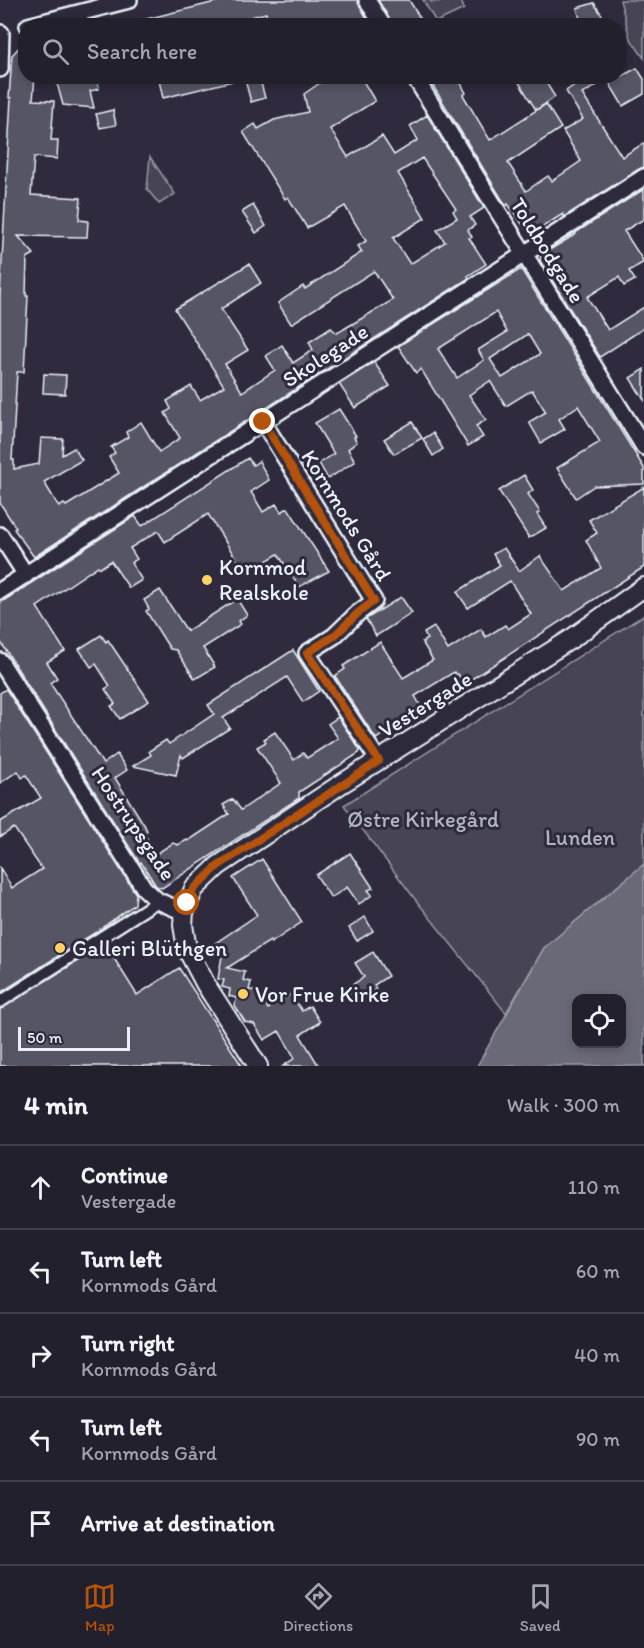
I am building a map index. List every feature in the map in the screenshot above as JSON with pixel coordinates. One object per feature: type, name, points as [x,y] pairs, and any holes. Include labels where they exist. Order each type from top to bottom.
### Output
[{"type":"street","points":[[58,18],[129,0]]},
{"type":"street","points":[[367,0],[378,18]]},
{"type":"street","points":[[0,69],[1,33],[18,28]]},
{"type":"street","name":"Toldbodgade","points":[[419,84],[644,447]]},
{"type":"street","name":"Skolegade","points":[[0,591],[644,177]]},
{"type":"street","name":"Kornmods Gård","points":[[263,422],[374,601],[334,636],[307,653],[379,761]]},
{"type":"street","points":[[0,535],[26,575]]},
{"type":"street","name":"Vestergade","points":[[184,912],[194,889],[218,866],[571,639],[644,587]]},
{"type":"street","name":"Hostrupsgade","points":[[0,661],[144,888],[158,901],[184,912]]},
{"type":"street","points":[[0,1002],[158,901]]},
{"type":"street","points":[[184,912],[184,937],[192,960],[258,1066]]},
{"type":"green space","points":[[423,0],[431,2],[461,0],[464,9],[445,18],[434,18]]},
{"type":"green space","points":[[620,0],[644,0],[644,58],[630,38]]},
{"type":"green space","points":[[150,157],[175,194],[159,204],[147,189]]},
{"type":"green space","points":[[644,615],[644,864],[544,948],[506,1013],[344,805]]},
{"type":"water","points":[[644,864],[644,1066],[477,1066],[544,948]]},
{"type":"building","points":[[224,0],[357,0],[367,18],[267,18],[266,13],[247,18],[150,18]]},
{"type":"building","points":[[378,0],[409,0],[420,18],[388,18]]},
{"type":"building","points":[[594,3],[604,18],[580,18],[577,8]]},
{"type":"building","points":[[18,49],[18,84],[34,84],[33,100],[54,101],[51,140],[58,140],[57,159],[34,157],[31,195],[81,198],[79,220],[88,221],[87,237],[18,236],[34,254],[27,258],[26,296],[28,296],[24,372],[17,372],[12,460],[14,460],[14,469],[39,464],[41,438],[63,439],[62,455],[74,448],[82,460],[44,482],[59,507],[64,504],[66,506],[119,473],[109,457],[115,453],[111,447],[128,437],[126,432],[141,422],[159,452],[180,438],[165,413],[171,409],[167,401],[191,386],[200,400],[224,386],[175,309],[249,264],[261,283],[221,309],[248,350],[225,364],[242,392],[275,370],[266,356],[282,345],[293,363],[313,350],[309,342],[331,328],[337,333],[393,300],[374,271],[291,324],[278,303],[303,286],[305,289],[362,252],[358,246],[366,241],[345,206],[307,228],[288,197],[285,199],[243,132],[255,124],[258,129],[274,120],[308,112],[304,94],[318,84],[365,84],[375,101],[330,129],[348,157],[382,136],[394,155],[418,140],[410,126],[427,115],[484,208],[470,217],[475,225],[468,230],[472,237],[469,238],[486,264],[468,276],[469,278],[34,557],[14,529],[16,528],[0,503],[0,296],[11,98],[9,98],[12,55]],"holes":[[[422,158],[456,209],[453,211],[457,218],[437,230],[445,242],[410,264],[393,238],[425,218],[398,173]]]},
{"type":"building","points":[[637,68],[644,79],[644,94],[623,106],[610,84],[626,84],[626,74]]},
{"type":"building","points":[[57,84],[98,84],[99,89],[90,91],[94,108],[63,105]]},
{"type":"building","points":[[160,84],[221,84],[163,98]]},
{"type":"building","points":[[246,84],[261,84],[265,98],[251,102]]},
{"type":"building","points":[[432,84],[461,84],[466,93],[463,95],[490,140],[546,104],[561,128],[508,163],[526,191],[548,176],[552,181],[581,161],[563,131],[583,119],[566,91],[576,84],[599,84],[582,94],[622,157],[644,143],[644,167],[564,217],[563,214],[536,231],[531,224],[525,228],[508,204],[506,206]]},
{"type":"building","points":[[520,84],[547,84],[555,97],[536,110]]},
{"type":"building","points":[[113,110],[116,125],[100,128],[96,114]]},
{"type":"building","points":[[644,189],[644,219],[624,231],[644,262],[629,271],[635,280],[624,286],[619,277],[587,297],[608,330],[644,307],[644,328],[600,357],[540,261],[541,255]]},
{"type":"building","points":[[253,205],[266,226],[256,233],[242,212]]},
{"type":"building","points":[[521,269],[644,468],[644,484],[594,486],[576,498],[557,468],[600,442],[578,406],[559,419],[565,429],[541,443],[529,422],[546,412],[532,390],[506,406],[490,381],[469,395],[486,420],[476,426],[483,437],[468,446],[421,369],[416,373],[398,346]],"holes":[[[496,312],[507,332],[478,350],[484,360],[457,378],[438,349]],[[528,334],[540,354],[502,378],[490,359]]]},
{"type":"building","points":[[374,362],[390,386],[355,408],[339,384]]},
{"type":"building","points":[[644,369],[644,400],[630,378]]},
{"type":"building","points":[[44,374],[66,375],[65,394],[43,393]]},
{"type":"building","points":[[339,409],[356,436],[354,437],[357,442],[348,449],[355,461],[328,479],[319,463],[334,454],[315,423]]},
{"type":"building","points":[[412,422],[422,438],[394,454],[384,439]]},
{"type":"building","points":[[433,433],[443,449],[433,456],[423,439]]},
{"type":"building","points":[[248,458],[253,465],[259,461],[269,480],[251,492],[263,512],[276,504],[281,512],[288,508],[329,571],[299,587],[278,554],[245,573],[208,514],[165,542],[158,531],[130,548],[137,559],[131,563],[142,580],[129,588],[111,561],[100,568],[98,566],[37,607],[65,651],[47,662],[57,678],[50,683],[103,764],[117,754],[127,770],[115,778],[145,826],[147,831],[144,833],[156,854],[173,843],[178,845],[188,841],[229,814],[223,805],[233,799],[241,810],[281,783],[257,747],[266,742],[264,739],[275,732],[294,760],[303,753],[307,758],[338,738],[328,724],[338,717],[360,750],[359,753],[299,792],[299,798],[162,888],[156,886],[141,862],[140,864],[0,641],[0,603],[135,516],[142,526]]},
{"type":"building","points":[[524,475],[533,490],[528,494],[540,512],[537,514],[546,528],[529,538],[499,491]]},
{"type":"building","points":[[644,487],[644,567],[464,684],[454,672],[415,696],[423,710],[376,739],[335,676],[345,669],[343,666],[380,642],[403,678],[433,660],[422,642],[427,639],[424,633],[434,627],[448,650],[481,629],[486,637],[505,625],[508,629],[531,614],[510,581],[468,608],[457,592],[500,565],[493,554],[504,548],[519,571],[540,556],[564,591],[601,568],[586,540],[597,533],[589,520]]},
{"type":"building","points":[[160,590],[187,631],[237,599],[247,615],[239,621],[241,624],[203,648],[215,667],[195,679],[176,650],[170,649],[146,611],[149,609],[144,600]]},
{"type":"building","points":[[401,597],[412,613],[376,636],[366,619]]},
{"type":"building","points":[[101,635],[106,642],[108,640],[149,701],[120,719],[111,706],[115,704],[105,689],[110,686],[96,664],[91,667],[79,649]]},
{"type":"building","points":[[293,650],[319,691],[303,702],[287,677],[223,718],[230,728],[183,758],[181,755],[176,775],[133,766],[151,755],[149,751],[166,740],[169,744],[214,714],[208,705]]},
{"type":"building","points":[[6,689],[136,894],[135,904],[96,932],[0,993],[0,868],[12,888],[42,869],[14,828],[0,837],[0,822],[41,798],[26,775],[22,778],[18,771],[0,783],[0,693]]},
{"type":"building","points":[[350,853],[373,888],[368,890],[372,895],[359,904],[347,887],[331,898],[316,875]]},
{"type":"building","points":[[262,859],[302,922],[227,968],[245,972],[243,980],[251,982],[249,990],[257,991],[268,1009],[291,994],[302,1011],[310,1006],[320,1022],[300,1035],[319,1066],[283,1066],[295,1058],[279,1031],[264,1040],[254,1024],[245,1022],[235,1006],[236,998],[229,996],[230,989],[222,987],[224,980],[218,979],[222,956],[214,944],[257,915],[233,878]]},
{"type":"building","points":[[365,917],[373,931],[357,941],[349,928]]},
{"type":"building","points":[[105,944],[137,995],[179,968],[242,1066],[0,1066],[0,1009]]},
{"type":"building","points":[[373,952],[388,976],[374,985],[376,989],[355,1003],[346,989],[364,977],[355,963]]},
{"type":"place","name":"Kornmod Realskole","points":[[207,580]]},
{"type":"place","name":"Galleri Blüthgen","points":[[60,948]]},
{"type":"place","name":"Vor Frue Kirke","points":[[243,994]]},
{"type":"route","points":[[187,903],[194,889],[218,866],[379,761],[307,653],[334,636],[374,601],[263,422]]},
{"type":"park label","name":"Østre Kirkegård","points":[[423,819]]},
{"type":"park label","name":"Lunden","points":[[580,837]]}]
